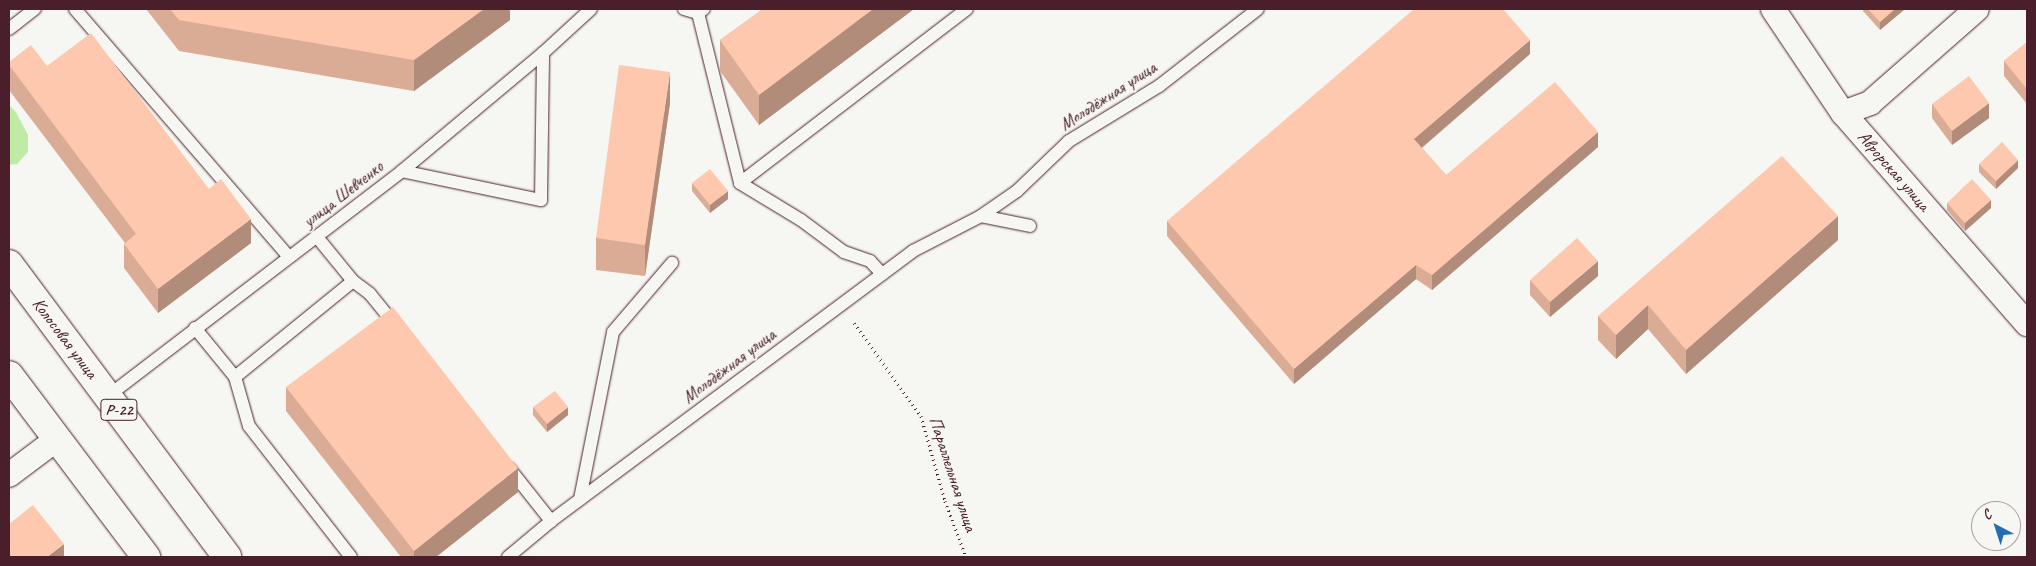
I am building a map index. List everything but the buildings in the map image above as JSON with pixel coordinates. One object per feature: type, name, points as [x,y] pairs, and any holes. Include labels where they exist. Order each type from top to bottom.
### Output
[{"type":"highway","name":"Колосовая улица","points":[[9,264],[227,557]]},
{"type":"highway","points":[[9,375],[146,557]]},
{"type":"street","name":"Аврорская улица","points":[[1773,9],[1843,113],[2027,324]]},
{"type":"street","points":[[1843,113],[1870,103],[1977,9]]},
{"type":"street","points":[[9,476],[57,439]]},
{"type":"lane","points":[[9,29],[35,9]]},
{"type":"lane","points":[[75,9],[288,256]]},
{"type":"lane","name":"улица Шевченко","points":[[108,396],[288,256],[317,237],[402,171],[543,53],[591,9]]},
{"type":"lane","points":[[684,9],[701,11],[740,183],[801,220],[844,252],[870,262],[882,274]]},
{"type":"lane","points":[[740,183],[967,9]]},
{"type":"lane","name":"Молодёжная улица","points":[[508,557],[580,499],[913,250],[981,216],[1017,191],[1069,141],[1159,86],[1258,9]]},
{"type":"lane","points":[[402,171],[541,200],[543,53]]},
{"type":"lane","points":[[981,216],[1030,226]]},
{"type":"lane","points":[[317,237],[353,282],[370,294],[402,334]]},
{"type":"lane","points":[[580,499],[613,332],[672,263]]},
{"type":"lane","points":[[235,376],[353,282]]},
{"type":"lane","points":[[195,328],[235,376],[249,426],[351,557]]},
{"type":"lane","points":[[501,458],[551,521]]},
{"type":"path","name":"Параллельная улица","points":[[840,305],[921,416],[945,500],[966,557]]},
{"type":"green space","points":[[9,105],[16,112],[28,135],[28,152],[17,164],[9,165]]}]
